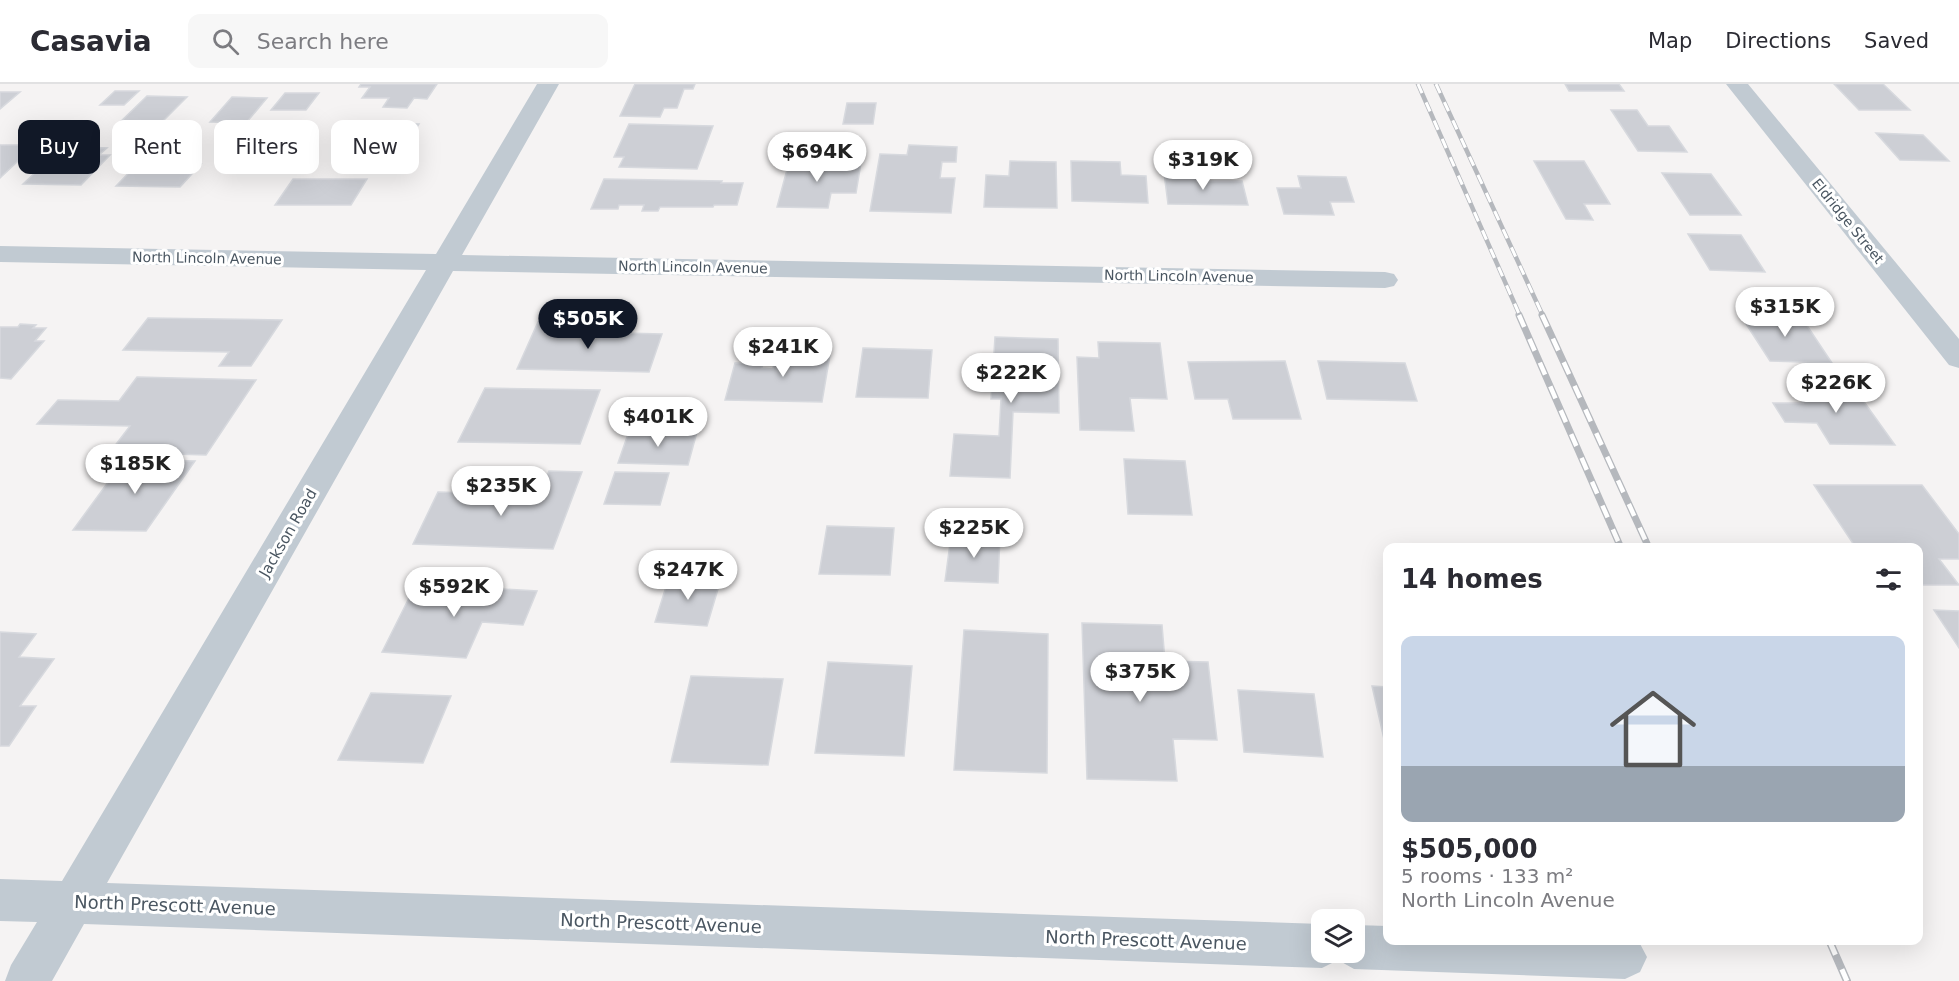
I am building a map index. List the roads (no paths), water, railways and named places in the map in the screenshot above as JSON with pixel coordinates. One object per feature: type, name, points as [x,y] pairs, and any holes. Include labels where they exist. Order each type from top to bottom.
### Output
[{"type":"street","name":"Jackson Road","points":[[27,981],[549,84]]},
{"type":"street","name":"Eldridge Street","points":[[1737,84],[1959,358]]},
{"type":"street","name":"North Lincoln Avenue","points":[[0,254],[1385,280]]},
{"type":"street","name":"North Prescott Avenue","points":[[0,900],[1311,946]]},
{"type":"street","points":[[1365,947],[1625,957]]},
{"type":"railway","points":[[1418,84],[1520,316]]},
{"type":"railway","points":[[1436,84],[1543,316]]},
{"type":"railway","points":[[1519,315],[1619,543]]},
{"type":"railway","points":[[1542,315],[1647,543]]},
{"type":"railway","points":[[1831,945],[1847,981]]}]
